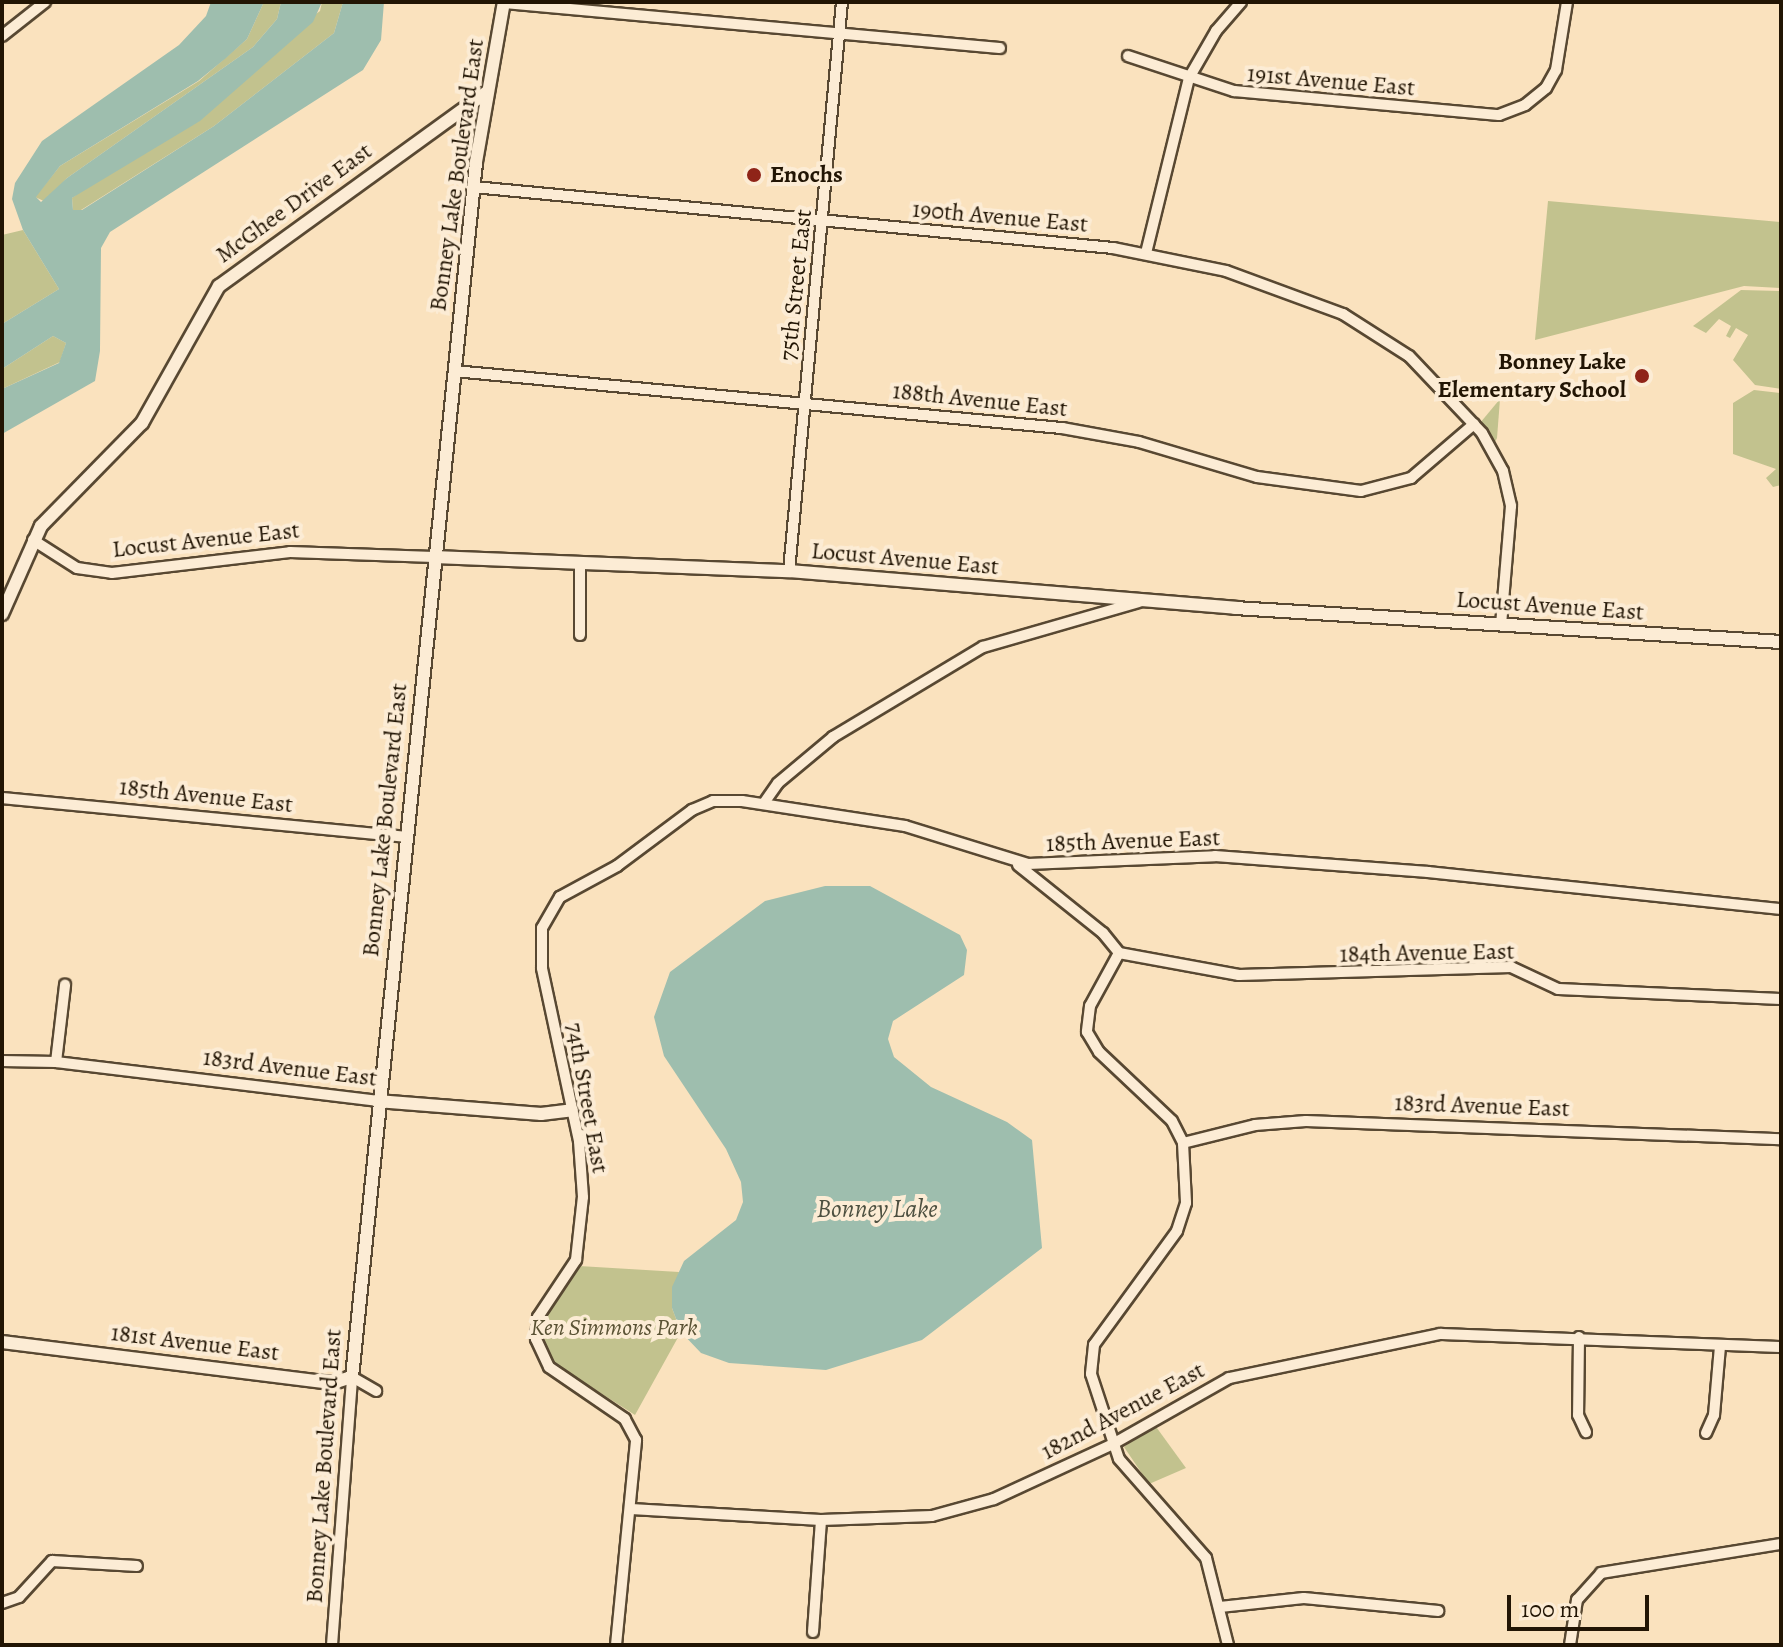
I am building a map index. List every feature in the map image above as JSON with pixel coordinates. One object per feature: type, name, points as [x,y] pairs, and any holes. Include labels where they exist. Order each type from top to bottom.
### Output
[{"type":"street","points":[[2,36],[45,2]]},
{"type":"street","points":[[504,2],[1000,48]]},
{"type":"street","name":"Bonney Lake Boulevard East","points":[[332,1645],[377,1101],[474,187],[504,2]]},
{"type":"street","name":"75th Street East","points":[[789,571],[842,2]]},
{"type":"street","points":[[1146,253],[1189,78],[1216,31],[1241,2]]},
{"type":"street","name":"191st Avenue East","points":[[1128,56],[1189,78],[1249,94],[1491,116],[1533,100],[1556,70],[1567,2]]},
{"type":"street","name":"McGhee Drive East","points":[[2,614],[33,540],[60,501],[142,423],[201,311],[227,277],[487,92]]},
{"type":"street","name":"190th Avenue East","points":[[474,187],[1146,253],[1226,271],[1364,324],[1409,356],[1474,424],[1503,471],[1511,506],[1501,624]]},
{"type":"street","name":"188th Avenue East","points":[[454,371],[1088,431],[1257,477],[1361,491],[1411,478],[1474,424]]},
{"type":"street","name":"Locust Avenue East","points":[[33,540],[77,568],[112,573],[290,552],[580,562],[789,571],[1142,601],[1781,642]]},
{"type":"street","points":[[580,562],[580,635]]},
{"type":"street","points":[[764,803],[778,783],[833,737],[983,647],[1142,601]]},
{"type":"street","name":"185th Avenue East","points":[[2,798],[405,837]]},
{"type":"street","name":"185th Avenue East","points":[[568,894],[700,806],[764,803],[905,826],[1016,863],[1215,856],[1428,872],[1781,909]]},
{"type":"street","points":[[1016,863],[1103,933],[1119,953],[1090,1006],[1088,1038],[1163,1111],[1183,1143],[1187,1186],[1182,1221],[1091,1354],[1094,1390],[1113,1444],[1129,1473],[1206,1558],[1228,1645]]},
{"type":"street","name":"74th Street East","points":[[568,894],[547,913],[541,946],[582,1176],[579,1248],[567,1279],[538,1317],[536,1339],[549,1367],[632,1427],[636,1449],[616,1645]]},
{"type":"street","name":"184th Avenue East","points":[[1119,953],[1239,975],[1511,967],[1558,989],[1781,999]]},
{"type":"street","points":[[56,1062],[65,985]]},
{"type":"street","name":"183rd Avenue East","points":[[2,1061],[56,1062],[377,1101],[541,1114],[572,1110]]},
{"type":"street","name":"183rd Avenue East","points":[[1183,1143],[1255,1125],[1306,1121],[1781,1139]]},
{"type":"street","name":"182nd Avenue East","points":[[631,1509],[821,1520],[901,1519],[962,1509],[1113,1444],[1229,1378],[1440,1334],[1781,1347]]},
{"type":"street","points":[[1579,1337],[1578,1415],[1586,1432]]},
{"type":"street","name":"181st Avenue East","points":[[2,1342],[333,1383],[352,1377]]},
{"type":"street","points":[[1706,1433],[1714,1415],[1720,1346]]},
{"type":"street","points":[[352,1377],[376,1391]]},
{"type":"street","points":[[813,1632],[821,1520]]},
{"type":"street","points":[[1570,1645],[1574,1607],[1586,1585],[1610,1570],[1781,1544]]},
{"type":"street","points":[[2,1603],[19,1597],[52,1561],[137,1566]]},
{"type":"street","points":[[1220,1607],[1304,1598],[1438,1611]]},
{"type":"green space","points":[[264,2],[281,2],[277,19],[253,47],[67,178],[46,202],[35,197],[60,166],[199,81],[247,39]]},
{"type":"green space","points":[[322,2],[343,2],[334,33],[214,126],[81,210],[73,210],[72,198],[320,11]]},
{"type":"green space","points":[[1548,201],[1781,222],[1781,288],[1744,286],[1535,340]]},
{"type":"green space","points":[[23,230],[59,289],[2,324],[2,235]]},
{"type":"green space","points":[[1741,290],[1781,291],[1781,389],[1755,385],[1733,360],[1748,335],[1736,328],[1730,338],[1726,336],[1731,326],[1719,319],[1706,333],[1693,326]]},
{"type":"green space","points":[[53,336],[66,343],[60,362],[2,389],[2,369]]},
{"type":"green space","points":[[1754,390],[1781,393],[1781,485],[1773,487],[1766,478],[1776,469],[1733,454],[1733,403]]},
{"type":"green space","points":[[1500,399],[1497,438],[1495,442],[1480,423]]},
{"type":"green space","name":"Ken Simmons Park","points":[[579,1266],[679,1272],[672,1308],[681,1332],[635,1415],[555,1364],[542,1340],[545,1315]]},
{"type":"green space","points":[[1154,1424],[1186,1468],[1149,1484],[1124,1447]]},
{"type":"water","points":[[211,2],[264,2],[247,39],[226,58],[198,81],[60,166],[36,197],[41,202],[67,178],[253,47],[277,19],[281,2],[322,2],[313,22],[200,121],[72,198],[73,210],[82,210],[214,126],[334,33],[343,2],[384,2],[381,40],[363,70],[110,232],[101,248],[100,351],[95,381],[2,434],[2,389],[59,363],[66,343],[53,336],[2,369],[2,324],[59,289],[23,230],[12,199],[15,183],[42,141],[179,45],[206,16]]},
{"type":"water","name":"Bonney Lake","points":[[825,886],[870,886],[960,935],[967,950],[964,975],[893,1021],[888,1039],[894,1057],[931,1087],[1007,1122],[1032,1140],[1042,1248],[922,1340],[826,1370],[729,1363],[701,1353],[681,1332],[672,1308],[672,1287],[684,1261],[736,1220],[743,1202],[741,1182],[726,1149],[664,1056],[654,1017],[670,972],[765,901]]},
{"type":"place","name":"Enochs","points":[[754,175]]},
{"type":"place","name":"Bonney Lake Elementary School","points":[[1642,376]]}]
